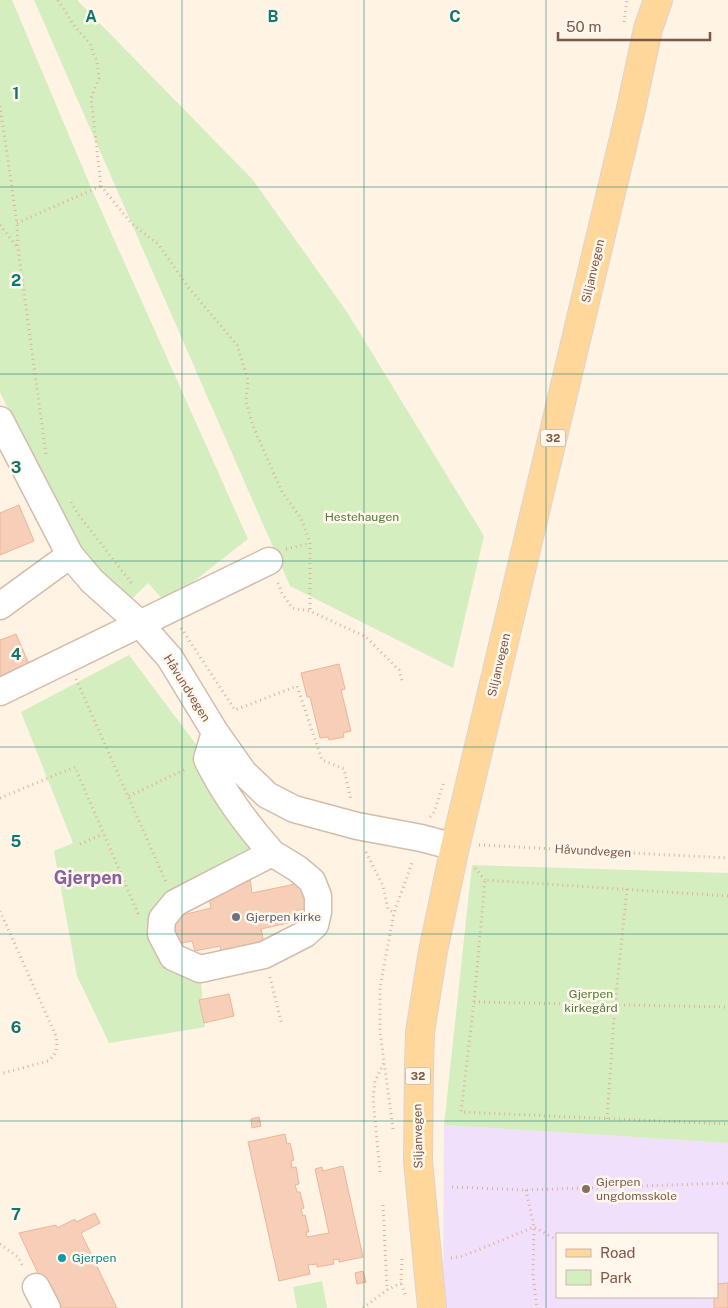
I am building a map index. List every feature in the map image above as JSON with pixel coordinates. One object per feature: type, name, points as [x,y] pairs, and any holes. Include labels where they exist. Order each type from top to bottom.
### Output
[{"type":"main road","name":"Siljanvegen","points":[[648,29],[649,0]]},
{"type":"main road","name":"Siljanvegen","points":[[432,1308],[418,1161],[417,1107],[420,1032],[433,951],[467,841],[648,29],[658,0]]},
{"type":"street","name":"Håvundvegen","points":[[0,420],[70,555],[92,581],[138,623],[170,658],[215,732],[244,773],[267,794],[294,809],[357,826],[422,838],[467,841]]},
{"type":"street","points":[[0,606],[70,555]]},
{"type":"street","points":[[0,692],[138,623],[170,610],[269,561]]},
{"type":"street","points":[[215,732],[207,759],[219,783],[247,825],[272,853],[298,868],[312,881],[318,896],[318,912],[315,925],[305,934],[264,955],[200,969],[173,957],[161,934],[162,919],[175,903],[272,853]]},
{"type":"path","points":[[58,0],[75,27],[90,44],[97,62],[99,78],[91,98],[101,186],[131,223],[158,244],[189,288],[237,345],[248,380],[246,402],[253,426],[282,492],[301,518],[310,543],[310,611]]},
{"type":"path","points":[[0,106],[47,461]]},
{"type":"path","points":[[17,224],[101,186]]},
{"type":"path","points":[[0,225],[18,248]]},
{"type":"path","points":[[69,499],[78,514],[134,586]]},
{"type":"path","points":[[310,543],[274,552],[269,561],[282,593],[292,608],[310,611],[366,637],[399,670],[402,681]]},
{"type":"path","points":[[170,610],[235,710],[297,686],[322,760],[344,769],[359,837],[383,886],[388,909],[394,913]]},
{"type":"path","points":[[76,678],[175,903]]},
{"type":"path","points":[[129,796],[207,759]]},
{"type":"path","points":[[0,798],[76,767],[143,926],[161,934]]},
{"type":"path","points":[[80,844],[103,834]]},
{"type":"path","name":"Håvundvegen","points":[[467,841],[477,845],[728,858]]},
{"type":"path","points":[[728,896],[485,880],[474,1002],[461,1112],[728,1124]]},
{"type":"path","points":[[607,1119],[615,1006],[627,890]]},
{"type":"path","points":[[0,911],[56,1036],[58,1046],[52,1058],[48,1061],[0,1074]]},
{"type":"path","points":[[264,955],[282,1025]]},
{"type":"path","points":[[474,1002],[728,1007]]},
{"type":"path","points":[[380,1172],[373,1099],[375,1081],[384,1062]]},
{"type":"path","points":[[452,1187],[526,1190],[728,1183]]},
{"type":"path","points":[[526,1190],[534,1227],[534,1276],[537,1308]]},
{"type":"path","points":[[383,1205],[387,1290]]},
{"type":"path","points":[[428,1260],[463,1256],[534,1227]]},
{"type":"path","points":[[534,1227],[556,1239]]},
{"type":"path","points":[[0,1244],[18,1257],[41,1298]]},
{"type":"path","points":[[363,1308],[387,1290],[401,1283]]},
{"type":"shaded area","name":"Gjerpen ungdomsskole","points":[[444,1125],[728,1143],[728,1308],[443,1308]]},
{"type":"green space","points":[[0,0],[12,0],[92,190],[248,539],[166,603],[148,583],[129,602],[65,530],[0,392]]},
{"type":"green space","name":"Hestehaugen","points":[[34,0],[77,0],[253,180],[347,312],[484,536],[453,668],[290,586]]},
{"type":"green space","points":[[129,655],[207,759],[272,853],[175,903],[161,934],[200,969],[205,1027],[109,1043],[77,976],[54,851],[73,843],[21,712]]},
{"type":"green space","name":"Gjerpen kirkegård","points":[[472,865],[728,873],[728,1143],[444,1125]]},
{"type":"green space","points":[[322,1281],[327,1308],[297,1308],[293,1287]]},
{"type":"building","points":[[19,505],[34,541],[0,555],[0,513]]},
{"type":"building","points":[[16,634],[29,664],[0,676],[0,640]]},
{"type":"building","points":[[339,664],[345,689],[341,690],[351,731],[343,733],[344,737],[329,740],[328,737],[320,738],[310,697],[307,697],[301,673]]},
{"type":"building","name":"Gjerpen kirke","points":[[250,879],[252,893],[305,882],[311,907],[295,911],[297,921],[261,929],[264,943],[221,952],[220,946],[195,951],[192,941],[172,945],[166,919],[211,908],[208,892]]},
{"type":"building","points":[[229,994],[234,1016],[204,1023],[199,1000]]},
{"type":"building","points":[[259,1117],[261,1126],[252,1128],[251,1119]]},
{"type":"building","points":[[285,1134],[287,1144],[290,1143],[294,1160],[291,1161],[292,1168],[296,1167],[299,1184],[295,1185],[297,1192],[300,1192],[304,1208],[301,1209],[303,1216],[305,1215],[309,1232],[306,1232],[307,1237],[329,1233],[315,1169],[322,1167],[323,1171],[343,1166],[363,1257],[339,1262],[339,1259],[333,1260],[334,1264],[317,1267],[317,1264],[308,1265],[310,1274],[279,1281],[248,1142]]},
{"type":"building","name":"Gjerpen","points":[[95,1213],[100,1223],[81,1233],[117,1308],[60,1308],[49,1284],[44,1286],[19,1233],[56,1225],[57,1228],[75,1219],[76,1222]]},
{"type":"building","points":[[363,1271],[366,1282],[357,1284],[355,1273]]},
{"type":"building","points":[[728,1283],[728,1308],[714,1308],[714,1298],[718,1298],[718,1284]]},
{"type":"place","name":"Gjerpen kirke","points":[[236,917]]},
{"type":"place","name":"Gjerpen ungdomsskole","points":[[586,1189]]},
{"type":"place","name":"Gjerpen","points":[[62,1258]]},
{"type":"district","name":"Gjerpen","points":[[88,878]]}]
